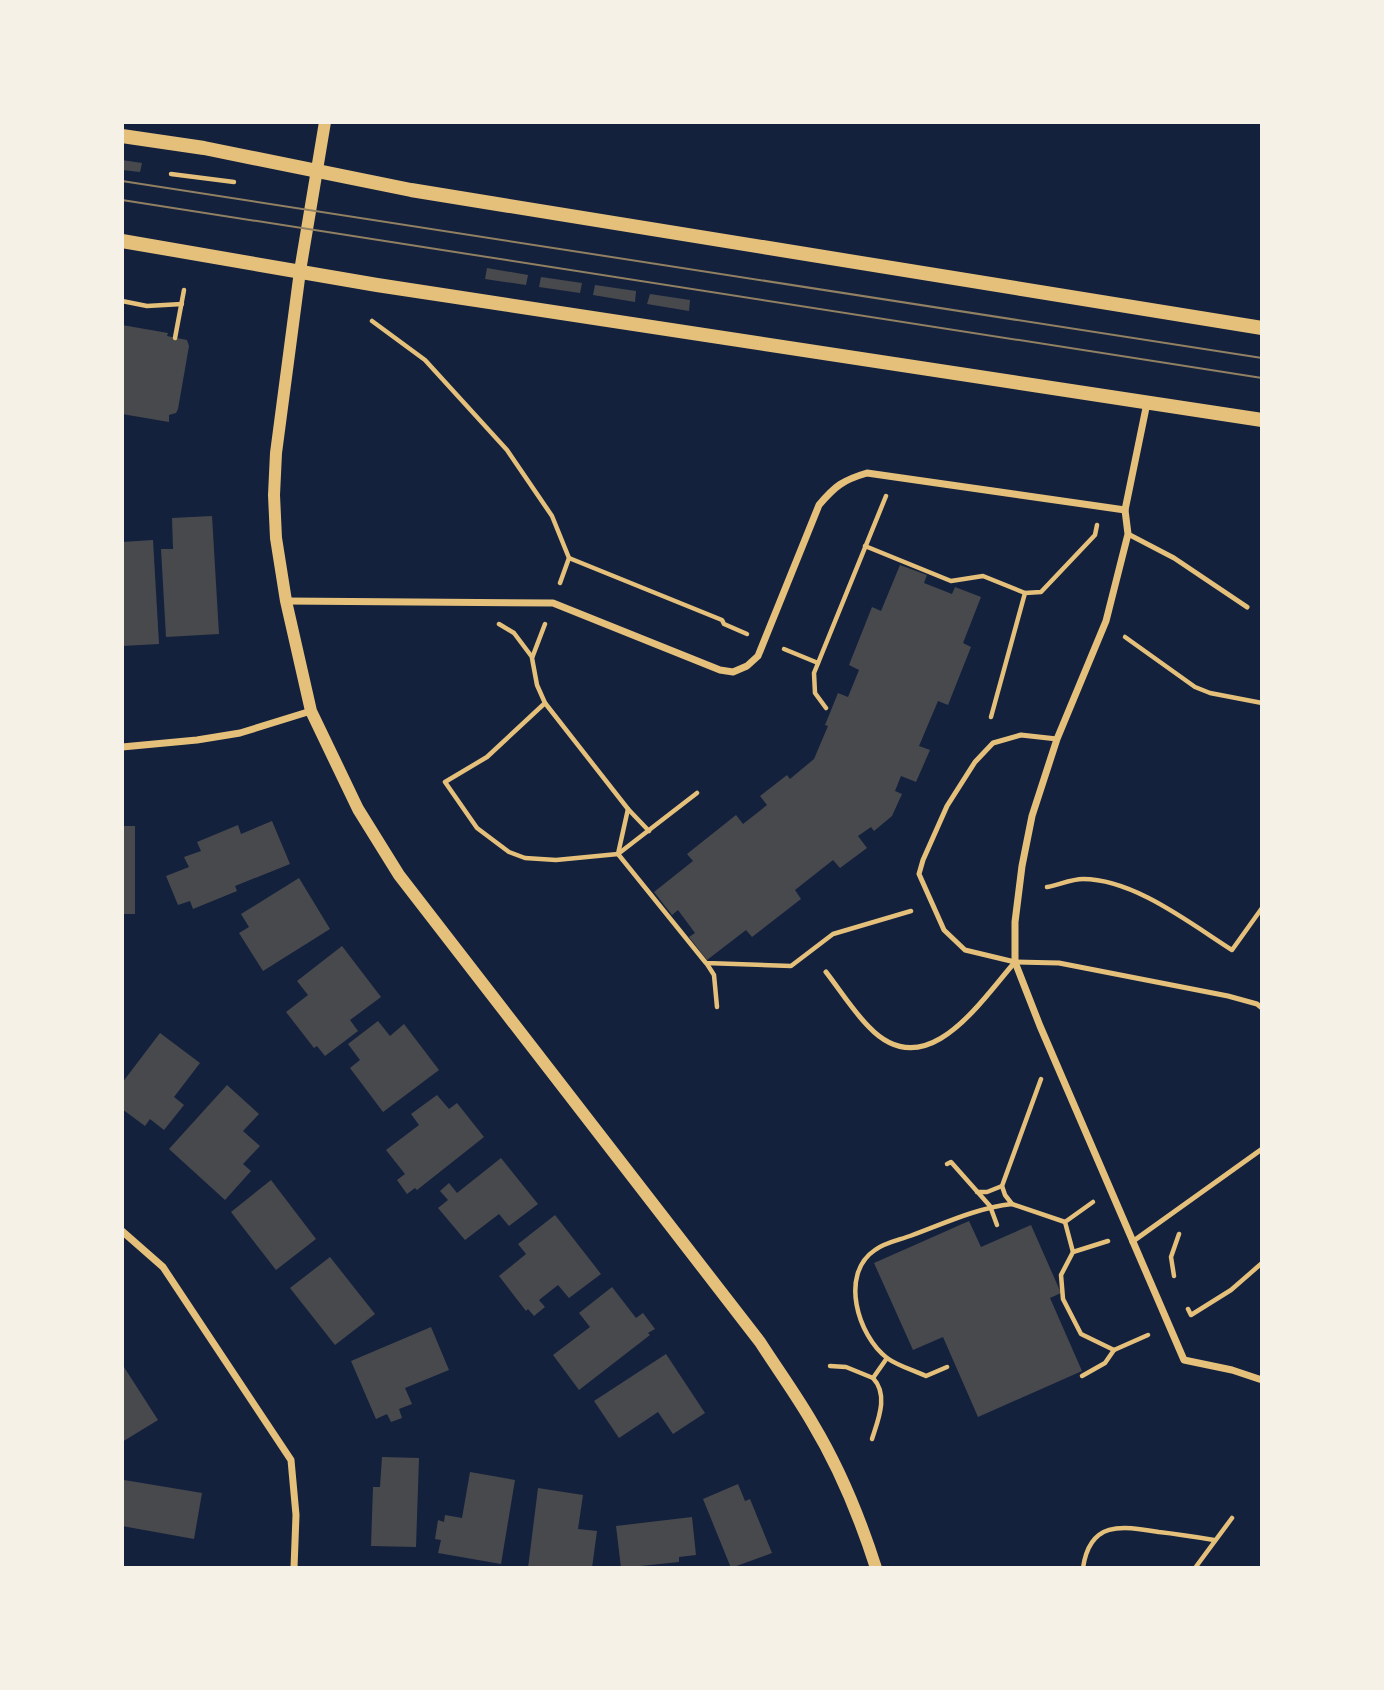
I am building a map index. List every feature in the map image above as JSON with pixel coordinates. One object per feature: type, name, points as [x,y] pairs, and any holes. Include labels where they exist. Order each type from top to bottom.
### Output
[{"type":"main road","points":[[122,136],[204,148],[438,195],[1262,328]]},
{"type":"main road","points":[[122,241],[377,285],[1262,419]]},
{"type":"street","points":[[325,122],[300,271],[276,453],[274,495],[276,538],[286,600],[311,711],[358,809],[399,876],[760,1342],[813,1424],[833,1462],[860,1522],[876,1567]]},
{"type":"street","points":[[1147,402],[1125,510],[1128,534],[1106,621],[1057,739],[1032,816],[1022,866],[1015,962],[1184,1360],[1262,1380]]},
{"type":"street","points":[[286,600],[552,603],[705,665],[733,672],[747,666],[758,656],[819,505],[835,487],[849,478],[867,473],[1125,510]]},
{"type":"street","points":[[122,747],[240,733],[311,711]]},
{"type":"street","points":[[122,1231],[163,1267],[291,1460],[296,1515],[294,1567]]},
{"type":"lane","points":[[1128,534],[1174,558],[1247,607]]},
{"type":"lane","points":[[1057,739],[1021,736],[1001,740],[983,752],[947,806],[920,867],[921,882],[944,930],[965,950],[1015,962],[1059,963],[1228,996],[1257,1004],[1262,1008]]},
{"type":"lane","points":[[825,972],[870,1028],[891,1044],[912,1048],[933,1044],[953,1032],[1015,962]]},
{"type":"lane","points":[[1132,1242],[1262,1149]]},
{"type":"path","points":[[171,174],[234,182]]},
{"type":"path","points":[[175,338],[184,290]]},
{"type":"path","points":[[122,301],[147,306],[182,304]]},
{"type":"path","points":[[372,321],[425,360],[507,450],[552,516],[569,558],[532,658],[537,685],[545,703],[628,809],[649,831]]},
{"type":"path","points":[[826,708],[815,693],[813,682],[818,663],[893,477]]},
{"type":"path","points":[[865,546],[951,581],[982,576],[1025,593],[1041,592],[1095,535],[1101,506]]},
{"type":"path","points":[[569,558],[722,620],[724,624],[748,635]]},
{"type":"path","points":[[991,717],[1025,593]]},
{"type":"path","points":[[1125,637],[1195,687],[1210,693],[1262,703]]},
{"type":"path","points":[[784,649],[818,663]]},
{"type":"path","points":[[545,703],[487,757],[445,782],[477,828],[509,852],[525,858],[556,860],[618,854],[697,793]]},
{"type":"path","points":[[618,854],[628,809]]},
{"type":"path","points":[[618,854],[714,975],[717,1007]]},
{"type":"path","points":[[1047,887],[1081,879],[1108,881],[1168,909],[1232,950],[1262,908]]},
{"type":"path","points":[[706,964],[791,966],[833,934],[911,911]]},
{"type":"path","points":[[1012,1204],[1002,1186],[1041,1078]]},
{"type":"path","points":[[947,1164],[951,1162],[990,1206],[997,1225]]},
{"type":"path","points":[[976,1192],[987,1192],[1002,1186]]},
{"type":"path","points":[[1065,1222],[1110,1188]]},
{"type":"path","points":[[947,1367],[926,1377],[887,1357],[871,1341],[856,1303],[858,1271],[863,1262],[875,1250],[990,1206],[1012,1204],[1065,1222]]},
{"type":"path","points":[[1065,1222],[1073,1252],[1061,1275],[1063,1299],[1081,1334],[1114,1350]]},
{"type":"path","points":[[1177,1284],[1171,1267],[1171,1257],[1177,1238],[1184,1228]]},
{"type":"path","points":[[1073,1252],[1108,1241]]},
{"type":"path","points":[[1186,1305],[1191,1315],[1231,1290],[1262,1263]]},
{"type":"path","points":[[1082,1376],[1105,1363],[1114,1350],[1148,1335]]},
{"type":"path","points":[[873,1378],[887,1357]]},
{"type":"path","points":[[830,1366],[846,1367],[873,1378],[879,1384],[882,1407],[872,1439]]},
{"type":"path","points":[[1195,1567],[1232,1518]]},
{"type":"path","points":[[1083,1567],[1090,1544],[1098,1535],[1120,1526],[1214,1540]]},
{"type":"building","points":[[122,160],[142,163],[140,172],[122,170]]},
{"type":"building","points":[[487,268],[528,275],[526,285],[485,279]]},
{"type":"building","points":[[541,277],[582,283],[580,293],[539,287]]},
{"type":"building","points":[[595,285],[636,291],[635,302],[593,295]]},
{"type":"building","points":[[650,294],[690,300],[689,311],[647,304]]},
{"type":"building","points":[[122,325],[168,333],[167,336],[187,340],[189,346],[178,409],[176,413],[169,415],[169,422],[122,414]]},
{"type":"building","points":[[212,516],[219,634],[166,637],[161,549],[173,549],[172,518]]},
{"type":"building","points":[[153,540],[159,644],[122,646],[122,542]]},
{"type":"building","points":[[900,565],[927,575],[924,583],[952,594],[955,587],[981,597],[963,643],[971,647],[948,705],[938,701],[919,746],[930,750],[916,782],[901,776],[895,791],[902,794],[892,816],[874,831],[871,827],[858,836],[867,848],[840,868],[833,860],[795,890],[801,899],[752,937],[746,930],[707,960],[689,937],[695,933],[678,910],[672,915],[654,892],[693,861],[687,854],[736,815],[743,824],[767,805],[760,796],[787,775],[790,779],[814,759],[838,693],[848,697],[859,670],[849,665],[872,607],[881,611]]},
{"type":"building","points":[[272,821],[290,864],[235,886],[237,891],[193,909],[190,901],[178,905],[166,876],[189,867],[184,857],[201,851],[197,842],[238,825],[241,834]]},
{"type":"building","points":[[122,826],[135,826],[135,914],[122,914]]},
{"type":"building","points":[[299,878],[330,929],[263,971],[239,933],[249,927],[241,914]]},
{"type":"building","points":[[342,946],[381,997],[350,1020],[358,1031],[325,1056],[317,1046],[314,1048],[286,1012],[308,995],[297,981]]},
{"type":"building","points":[[378,1021],[390,1036],[404,1024],[439,1070],[383,1112],[350,1068],[360,1060],[348,1044]]},
{"type":"building","points":[[160,1033],[200,1063],[174,1097],[184,1105],[164,1130],[150,1119],[145,1126],[122,1109],[122,1083]]},
{"type":"building","points":[[227,1085],[259,1114],[243,1131],[260,1146],[243,1164],[251,1171],[225,1200],[169,1149]]},
{"type":"building","points":[[437,1095],[449,1109],[457,1103],[484,1137],[417,1190],[415,1188],[407,1194],[397,1180],[405,1174],[386,1150],[419,1125],[411,1114]]},
{"type":"building","points":[[501,1158],[538,1204],[509,1226],[499,1214],[465,1240],[438,1208],[448,1200],[440,1191],[449,1183],[457,1193]]},
{"type":"building","points":[[271,1180],[316,1239],[276,1270],[231,1212]]},
{"type":"building","points":[[555,1215],[601,1274],[569,1298],[558,1285],[539,1300],[545,1307],[534,1316],[528,1309],[526,1311],[499,1276],[526,1254],[518,1244]]},
{"type":"building","points":[[969,1221],[981,1247],[1031,1225],[1061,1293],[1050,1298],[1082,1371],[978,1417],[943,1337],[913,1350],[874,1263]]},
{"type":"building","points":[[330,1257],[375,1314],[335,1345],[290,1288]]},
{"type":"building","points":[[612,1287],[636,1318],[643,1313],[655,1329],[579,1390],[553,1355],[590,1327],[579,1313]]},
{"type":"building","points":[[431,1327],[449,1370],[405,1388],[412,1404],[399,1409],[402,1418],[391,1422],[387,1414],[376,1419],[351,1361]]},
{"type":"building","points":[[666,1354],[705,1413],[673,1434],[658,1412],[619,1438],[594,1401]]},
{"type":"building","points":[[122,1364],[158,1420],[122,1442]]},
{"type":"building","points":[[382,1457],[419,1458],[416,1547],[371,1546],[373,1487],[380,1487]]},
{"type":"building","points":[[470,1472],[515,1480],[501,1564],[438,1553],[441,1540],[435,1539],[438,1520],[444,1522],[445,1515],[462,1518]]},
{"type":"building","points":[[124,1480],[202,1493],[194,1539],[122,1526]]},
{"type":"building","points":[[738,1484],[745,1501],[750,1499],[772,1553],[731,1568],[703,1499]]},
{"type":"building","points":[[538,1488],[583,1495],[578,1529],[597,1531],[592,1568],[528,1568]]},
{"type":"building","points":[[692,1517],[696,1555],[679,1557],[679,1562],[621,1568],[616,1526]]},
{"type":"tram line","points":[[122,181],[1262,358]]},
{"type":"tram line","points":[[122,200],[1262,378]]}]
